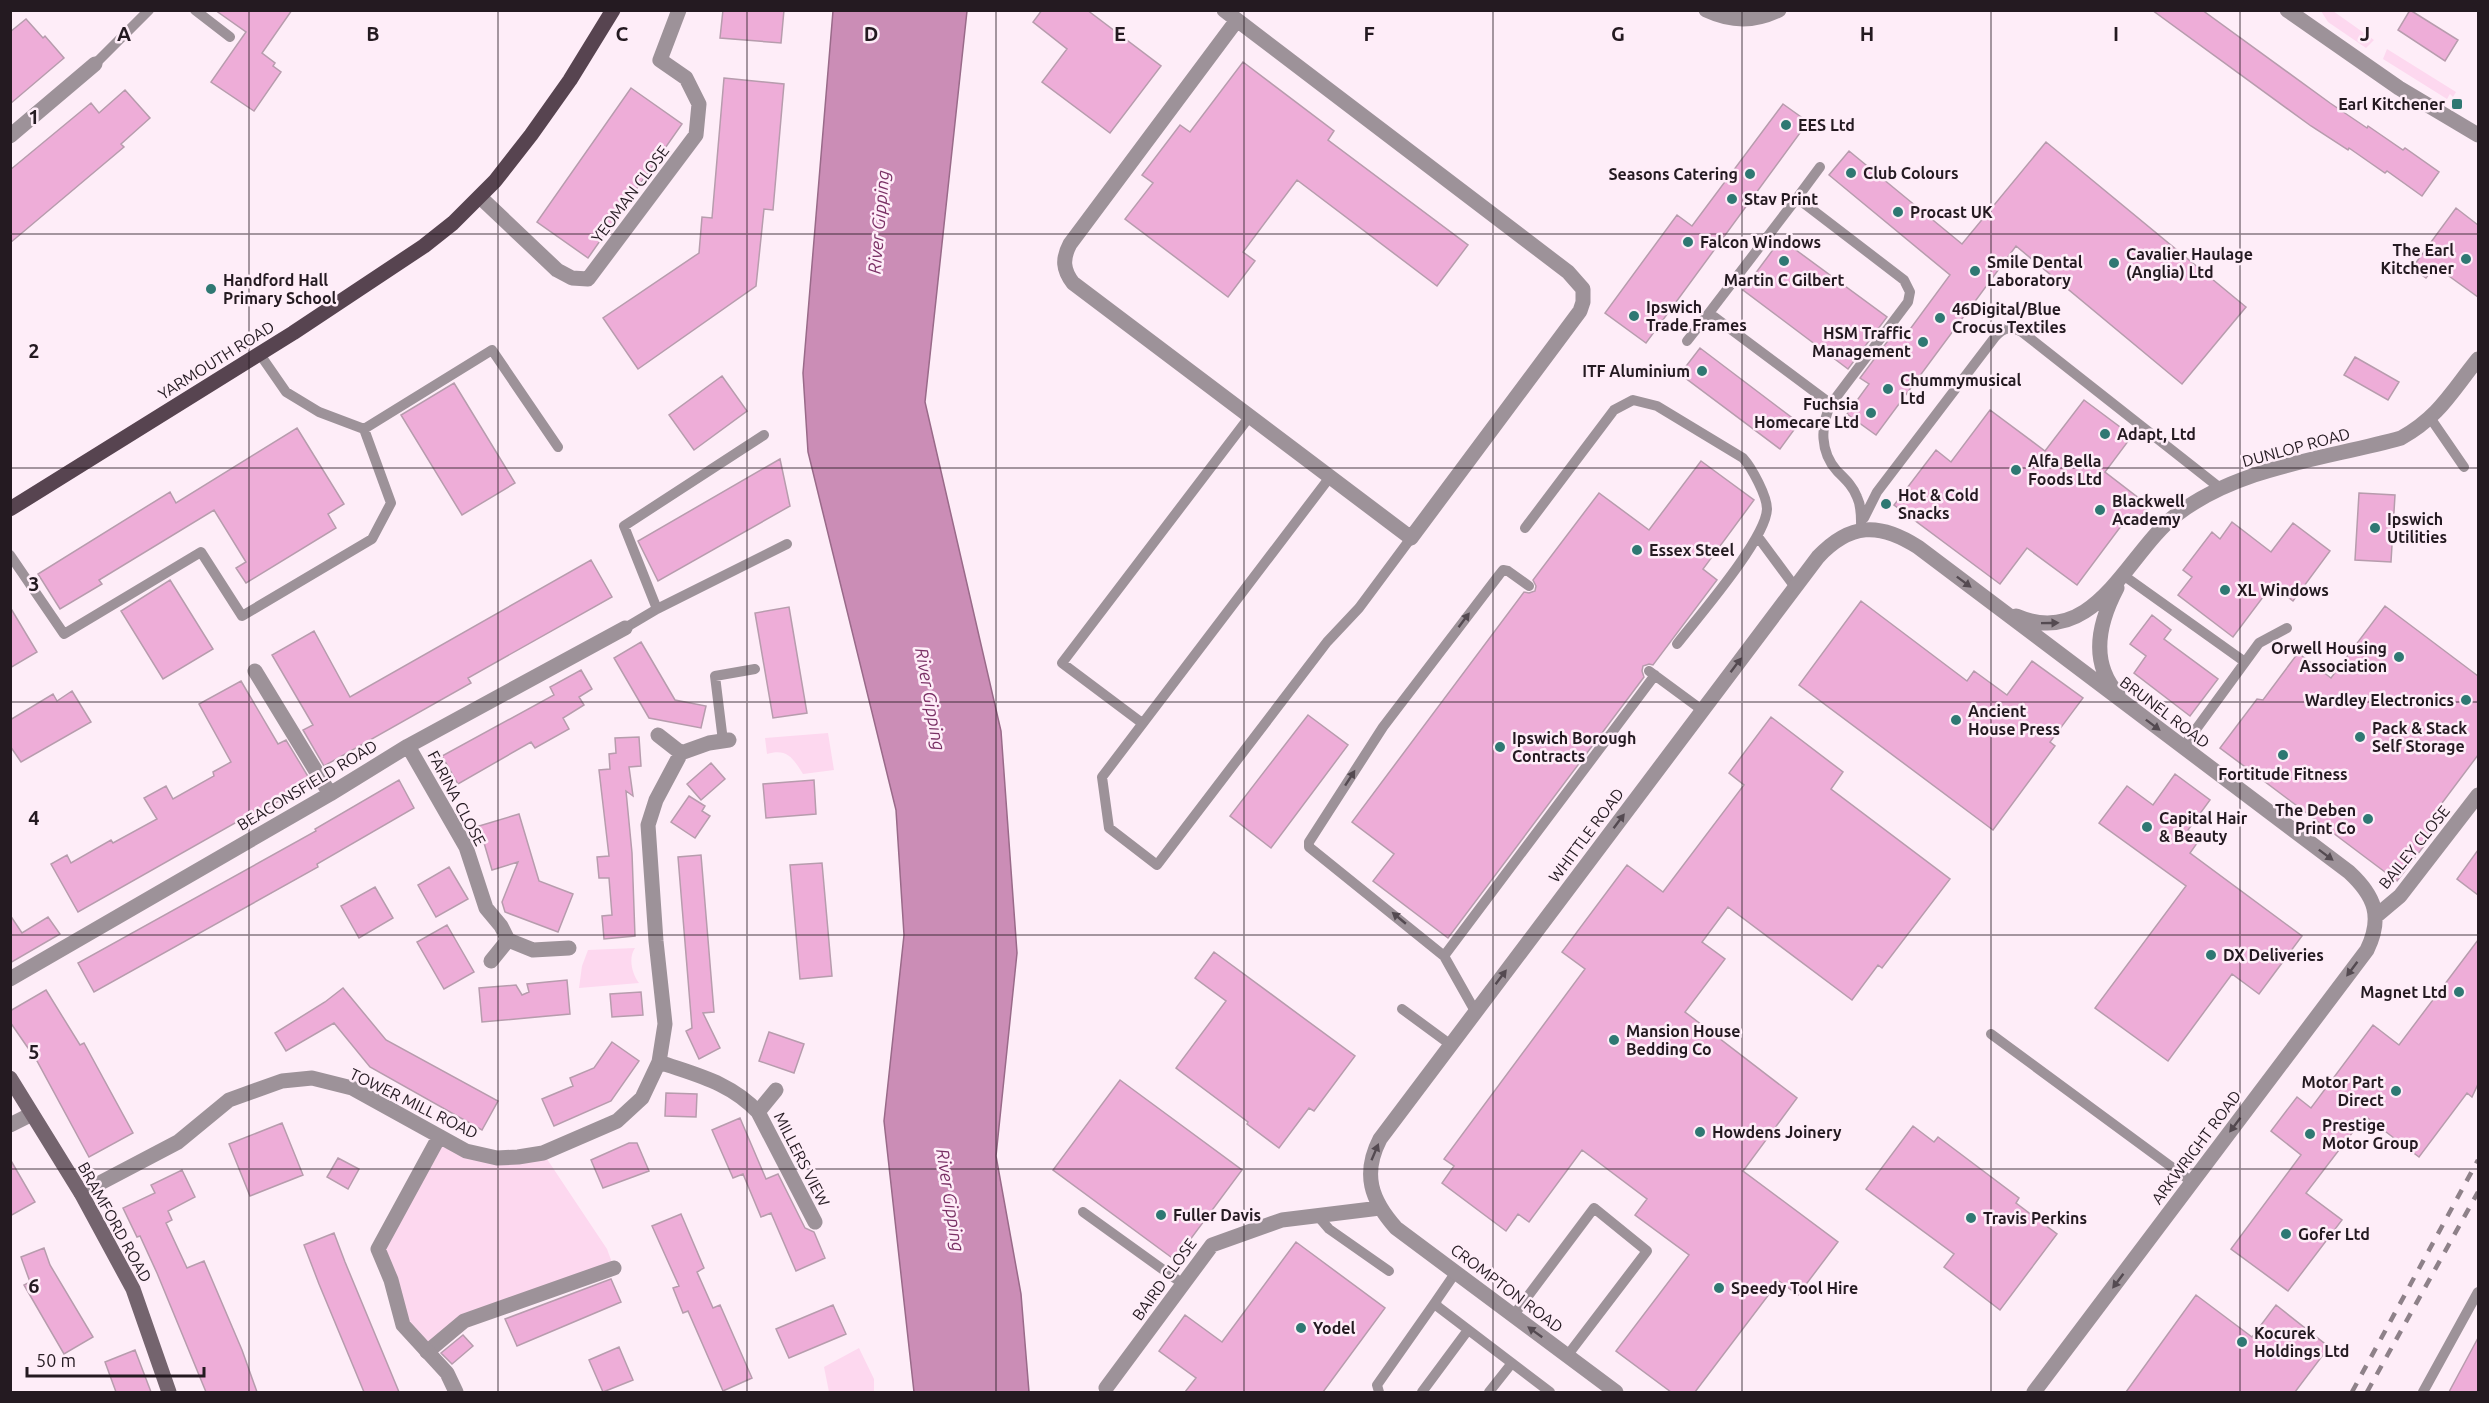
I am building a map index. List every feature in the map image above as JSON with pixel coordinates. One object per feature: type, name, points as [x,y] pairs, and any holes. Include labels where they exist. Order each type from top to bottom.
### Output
[{"type":"main road","name":"YARMOUTH ROAD","points":[[10,509],[259,353],[424,246],[480,197],[531,135],[570,80],[613,10]]},
{"type":"main road","name":"BRAMFORD ROAD","points":[[10,1078],[81,1193],[133,1289],[169,1392]]},
{"type":"street","name":"YEOMAN CLOSE","points":[[480,197],[557,270],[572,278],[588,279],[696,135],[699,104],[686,78],[660,60],[679,10]]},
{"type":"street","points":[[1224,10],[1568,272],[1582,289],[1583,302],[1580,311],[1411,538],[1073,283],[1067,275],[1064,260],[1070,244],[1237,20]]},
{"type":"street","points":[[1714,12],[1733,20],[1749,20],[1779,10]]},
{"type":"street","points":[[2288,11],[2399,88],[2478,135]]},
{"type":"street","points":[[10,136],[95,64]]},
{"type":"street","name":"DUNLOP ROAD","points":[[1995,606],[2018,618],[2035,622],[2052,624],[2066,621],[2090,608],[2123,575],[2175,515],[2220,488],[2283,466],[2401,438],[2431,419],[2478,358]]},
{"type":"street","name":"WHITTLE ROAD","points":[[1380,1208],[1370,1177],[1371,1162],[1380,1139],[1830,543],[1839,537],[1861,530],[1883,531],[1898,535],[1918,547]]},
{"type":"street","name":"BRUNEL ROAD","points":[[1918,547],[2349,872],[2364,886],[2372,900],[2375,917]]},
{"type":"street","name":"DUNLOP ROAD","points":[[2123,575],[2104,616],[2099,634],[2099,649],[2107,678],[2130,708]]},
{"type":"street","name":"BEACONSFIELD ROAD","points":[[10,979],[330,794],[408,746],[625,628]]},
{"type":"street","points":[[255,670],[330,794]]},
{"type":"street","points":[[658,735],[681,753],[709,743],[726,740]]},
{"type":"street","name":"FARINA CLOSE","points":[[408,746],[465,847],[486,908],[501,926],[508,940]]},
{"type":"street","name":"TOWER MILL ROAD","points":[[81,1193],[178,1142],[229,1100],[282,1081],[312,1078],[352,1088],[466,1151],[490,1157],[518,1157],[543,1153],[617,1121],[630,1111],[650,1083],[659,1062],[665,1024],[656,941],[648,825],[656,800],[681,753]]},
{"type":"street","name":"BAILEY CLOSE","points":[[2375,917],[2400,896],[2478,795]]},
{"type":"street","name":"ARKWRIGHT ROAD","points":[[2034,1392],[2367,950],[2375,933],[2375,917]]},
{"type":"street","points":[[491,962],[508,940],[533,950],[569,948]]},
{"type":"street","name":"MILLERS VIEW","points":[[659,1062],[727,1086],[744,1097],[758,1112],[815,1222]]},
{"type":"street","name":"MILLERS VIEW","points":[[758,1112],[776,1090]]},
{"type":"street","points":[[10,1125],[32,1114]]},
{"type":"street","points":[[439,1137],[378,1250],[391,1280],[403,1325],[447,1373],[456,1392]]},
{"type":"street","name":"BAIRD CLOSE","points":[[1106,1390],[1212,1245],[1282,1220],[1380,1208]]},
{"type":"street","name":"CROMPTON ROAD","points":[[1380,1208],[1396,1228],[1616,1392]]},
{"type":"street","points":[[427,1352],[464,1321],[614,1268]]},
{"type":"lane","points":[[95,64],[149,10]]},
{"type":"lane","points":[[195,10],[230,37]]},
{"type":"lane","points":[[1687,341],[1820,167]]},
{"type":"lane","points":[[1797,198],[1904,280],[1910,292],[1908,302],[1831,404],[1826,415],[1824,430],[1826,453],[1830,463],[1848,482],[1857,496],[1861,508],[1861,530]]},
{"type":"lane","points":[[1708,313],[1831,404]]},
{"type":"lane","points":[[1861,530],[1865,512],[1877,492],[1995,336],[2007,327],[2022,332],[2220,488]]},
{"type":"lane","points":[[364,429],[492,350],[558,447]]},
{"type":"lane","points":[[10,555],[64,634],[201,552],[242,616],[372,539],[391,503],[364,429],[319,412],[286,392],[259,353]]},
{"type":"lane","points":[[1525,528],[1614,410],[1633,400],[1657,406],[1743,458],[1752,470],[1766,502],[1767,510],[1758,537],[1677,644]]},
{"type":"lane","points":[[1142,723],[1062,663],[1250,416]]},
{"type":"lane","points":[[2431,419],[2464,467]]},
{"type":"lane","points":[[657,609],[624,526],[764,435]]},
{"type":"lane","points":[[1330,477],[1102,777],[1109,828],[1157,865],[1327,642],[1359,608],[1411,538]]},
{"type":"lane","points":[[1758,537],[1795,587]]},
{"type":"lane","points":[[625,628],[657,609],[787,544]]},
{"type":"lane","points":[[1476,1011],[1444,956],[1310,847],[1309,842],[1383,727],[1503,570],[1529,586]]},
{"type":"lane","points":[[2123,575],[2245,662]]},
{"type":"lane","points":[[2183,747],[2259,643],[2287,628]]},
{"type":"lane","points":[[726,740],[715,676],[755,669]]},
{"type":"lane","points":[[1444,956],[1652,673],[1702,710]]},
{"type":"lane","points":[[1402,1009],[1451,1045]]},
{"type":"lane","points":[[1991,1034],[2192,1182]]},
{"type":"lane","points":[[1513,1316],[1594,1208],[1647,1251],[1567,1356]]},
{"type":"lane","points":[[1083,1212],[1183,1284]]},
{"type":"lane","points":[[1317,1215],[1329,1230],[1389,1271]]},
{"type":"lane","points":[[1379,1392],[1377,1385],[1456,1272]]},
{"type":"lane","points":[[2423,1392],[2478,1292]]},
{"type":"lane","points":[[1436,1301],[1437,1306],[1550,1392]]},
{"type":"lane","points":[[1422,1392],[1468,1330]]},
{"type":"lane","points":[[1489,1392],[1512,1363]]},
{"type":"shaded area","points":[[2321,11],[2333,11],[2374,40],[2366,48],[2328,22]]},
{"type":"shaded area","points":[[2387,49],[2456,92],[2453,97],[2450,94],[2447,99],[2383,59]]},
{"type":"shaded area","points":[[828,733],[834,770],[803,774],[796,763],[785,753],[767,754],[765,738]]},
{"type":"shaded area","points":[[635,948],[632,966],[639,983],[579,988],[582,966],[588,950]]},
{"type":"shaded area","points":[[439,1137],[466,1151],[543,1153],[607,1249],[614,1268],[464,1321],[427,1352],[403,1325],[378,1249]]},
{"type":"shaded area","points":[[859,1348],[874,1379],[874,1392],[829,1392],[824,1367]]},
{"type":"water","name":"River Gipping","points":[[833,11],[967,11],[925,402],[1001,731],[1017,953],[996,1156],[1021,1294],[1029,1392],[914,1392],[884,1121],[904,935],[896,810],[808,452],[803,373]]},
{"type":"building","points":[[215,10],[292,10],[262,53],[275,63],[273,66],[281,72],[254,111],[211,82],[246,32]]},
{"type":"building","points":[[723,10],[784,10],[781,43],[720,38]]},
{"type":"building","points":[[1042,10],[1087,10],[1161,66],[1110,133],[1042,82],[1067,49],[1033,22]]},
{"type":"building","points":[[2152,10],[2202,10],[2330,103],[2403,150],[2405,148],[2439,172],[2422,196],[2387,171],[2385,173],[2349,148],[2348,150],[2311,126]]},
{"type":"building","points":[[2410,10],[2458,40],[2445,61],[2398,30]]},
{"type":"building","points":[[26,19],[64,58],[10,104],[10,32]]},
{"type":"building","points":[[1243,62],[1334,131],[1328,140],[1468,245],[1437,286],[1297,180],[1243,252],[1255,261],[1228,297],[1125,219],[1153,183],[1142,175],[1180,125],[1190,132]]},
{"type":"building","points":[[724,78],[784,84],[773,210],[764,209],[756,286],[638,369],[603,318],[699,253],[702,217],[712,218]]},
{"type":"building","points":[[631,88],[682,124],[588,258],[537,222]]},
{"type":"building","points":[[125,90],[150,118],[121,144],[124,147],[10,243],[10,170],[91,103],[99,113]]},
{"type":"building","points":[[1783,104],[1808,122],[1646,343],[1605,313],[1677,215],[1692,226]]},
{"type":"building","name":"Cavalier Haulage (Anglia) Ltd","points":[[2046,142],[2246,307],[2182,384],[2016,246],[1876,435],[1847,414],[1869,384],[1860,378],[1899,326],[1908,332],[1950,275],[1829,175],[1849,151],[1962,244]]},
{"type":"building","name":"The Earl Kitchener","points":[[2456,208],[2478,225],[2478,297],[2435,266],[2426,278],[2412,268]]},
{"type":"building","points":[[1781,239],[1887,317],[1848,369],[1743,290]]},
{"type":"building","points":[[1700,348],[1799,423],[1780,449],[1680,374]]},
{"type":"building","points":[[2355,357],[2399,382],[2388,400],[2344,375]]},
{"type":"building","points":[[722,376],[747,411],[694,450],[669,415]]},
{"type":"building","points":[[454,383],[515,483],[462,515],[401,415]]},
{"type":"building","points":[[2084,400],[2132,436],[2105,472],[2149,506],[2138,520],[2130,514],[2077,585],[2027,548],[2000,584],[1894,505],[1936,450],[1951,462],[1990,410],[2045,451]]},
{"type":"building","points":[[297,428],[344,504],[328,514],[336,528],[246,583],[236,568],[246,562],[214,510],[99,580],[102,584],[60,609],[38,574],[170,492],[176,503]]},
{"type":"building","points":[[780,459],[790,506],[658,581],[638,541]]},
{"type":"building","name":"Ipswich Borough Contracts","points":[[1701,461],[1754,500],[1703,569],[1717,580],[1653,665],[1643,666],[1644,677],[1448,938],[1373,881],[1394,854],[1352,822],[1524,592],[1535,591],[1536,586],[1533,580],[1599,493],[1649,530]]},
{"type":"building","name":"Ipswich Utilities","points":[[2359,493],[2395,495],[2391,562],[2355,560]]},
{"type":"building","points":[[2232,522],[2271,552],[2293,523],[2330,551],[2293,601],[2272,585],[2233,637],[2178,595],[2192,577],[2183,570],[2212,532],[2220,539]]},
{"type":"building","points":[[591,560],[612,597],[468,678],[471,683],[324,766],[303,730],[313,725],[272,655],[314,631],[350,697]]},
{"type":"building","points":[[170,580],[213,649],[163,679],[121,611]]},
{"type":"building","name":"Ancient House Press","points":[[1861,601],[1967,681],[1974,671],[2007,695],[2032,661],[2083,698],[2050,742],[2055,746],[1993,830],[1799,685]]},
{"type":"building","points":[[2385,606],[2478,676],[2478,755],[2427,823],[2434,833],[2397,881],[2220,748],[2257,699],[2263,700],[2298,653],[2331,678]]},
{"type":"building","points":[[10,607],[37,652],[10,668]]},
{"type":"building","points":[[789,607],[807,713],[773,718],[755,613]]},
{"type":"building","points":[[2152,615],[2171,630],[2164,639],[2218,679],[2190,716],[2134,673],[2146,656],[2130,644]]},
{"type":"building","points":[[641,642],[675,700],[706,706],[701,728],[649,718],[614,658]]},
{"type":"building","points":[[581,670],[592,689],[579,697],[584,705],[563,718],[569,729],[535,748],[531,742],[458,784],[442,756],[554,695],[550,687]]},
{"type":"building","points":[[241,681],[278,744],[286,740],[312,783],[250,817],[249,815],[78,912],[51,864],[67,855],[71,863],[111,840],[113,843],[157,819],[144,798],[166,786],[173,799],[214,776],[213,772],[231,762],[199,704]]},
{"type":"building","points":[[72,691],[91,722],[21,762],[10,746],[10,720],[53,694],[57,701]]},
{"type":"building","points":[[1308,715],[1348,745],[1271,848],[1230,816]]},
{"type":"building","points":[[1771,717],[1843,772],[1831,789],[1950,879],[1882,968],[1878,965],[1852,1000],[1728,907],[1702,942],[1725,959],[1685,1012],[1797,1098],[1743,1171],[1838,1242],[1798,1295],[1779,1281],[1695,1392],[1671,1392],[1616,1351],[1689,1255],[1635,1215],[1647,1199],[1582,1150],[1529,1222],[1518,1214],[1506,1231],[1442,1183],[1454,1166],[1444,1159],[1585,969],[1562,952],[1627,865],[1663,892],[1744,785],[1729,773]]},
{"type":"building","points":[[639,737],[641,766],[629,767],[633,796],[626,791],[632,853],[635,936],[604,939],[602,916],[612,915],[609,878],[599,878],[597,857],[609,856],[599,770],[610,769],[609,754],[616,753],[615,738]]},
{"type":"building","points":[[711,763],[725,779],[701,800],[687,784]]},
{"type":"building","name":"DX Deliveries","points":[[2175,774],[2210,800],[2188,830],[2200,839],[2190,853],[2302,936],[2259,994],[2232,974],[2168,1061],[2095,1008],[2186,886],[2099,823],[2127,786],[2153,805]]},
{"type":"building","points":[[399,780],[414,808],[317,864],[318,867],[94,992],[78,963],[316,831],[315,829]]},
{"type":"building","points":[[814,780],[816,814],[766,818],[763,784]]},
{"type":"building","points":[[689,796],[705,806],[702,811],[710,816],[695,838],[671,822]]},
{"type":"building","points":[[519,814],[539,881],[573,894],[558,932],[505,912],[502,902],[518,862],[492,870],[479,826]]},
{"type":"building","points":[[2478,850],[2478,895],[2457,879]]},
{"type":"building","points":[[701,855],[714,1012],[703,1013],[720,1048],[699,1059],[686,1031],[692,1028],[678,857]]},
{"type":"building","points":[[822,863],[832,976],[800,979],[790,865]]},
{"type":"building","points":[[449,867],[468,899],[436,917],[418,885]]},
{"type":"building","points":[[375,887],[393,918],[359,938],[341,906]]},
{"type":"building","points":[[10,915],[22,933],[48,917],[60,934],[10,963]]},
{"type":"building","points":[[447,925],[474,972],[444,989],[417,942]]},
{"type":"building","points":[[2478,940],[2478,1084],[2472,1097],[2467,1093],[2419,1157],[2365,1116],[2306,1193],[2342,1220],[2288,1291],[2231,1249],[2301,1155],[2271,1131],[2297,1097],[2311,1108],[2373,1025],[2399,1045]]},
{"type":"building","points":[[1214,952],[1355,1056],[1314,1111],[1309,1108],[1279,1148],[1176,1068],[1226,1001],[1195,978]]},
{"type":"building","points":[[567,980],[570,1014],[482,1022],[479,988],[516,985],[522,995],[529,992],[527,984]]},
{"type":"building","points":[[343,988],[386,1040],[498,1101],[482,1130],[370,1067],[334,1023],[286,1051],[275,1033]]},
{"type":"building","points":[[46,990],[80,1045],[84,1043],[133,1133],[89,1157],[37,1061],[10,1022],[10,1011]]},
{"type":"building","points":[[641,992],[643,1015],[612,1017],[610,994]]},
{"type":"building","points":[[769,1032],[804,1044],[794,1073],[759,1061]]},
{"type":"building","points":[[612,1042],[639,1061],[611,1101],[554,1126],[542,1099],[573,1086],[570,1078],[594,1068]]},
{"type":"building","name":"Fuller Davis","points":[[1120,1080],[1242,1170],[1175,1260],[1053,1170]]},
{"type":"building","points":[[666,1093],[697,1094],[696,1117],[665,1116]]},
{"type":"building","points":[[740,1118],[766,1179],[778,1174],[805,1228],[814,1232],[825,1258],[796,1271],[771,1213],[761,1217],[743,1174],[733,1178],[712,1130]]},
{"type":"building","points":[[282,1123],[303,1175],[250,1196],[229,1144]]},
{"type":"building","name":"Travis Perkins","points":[[1913,1126],[1934,1142],[1938,1137],[2019,1198],[2016,1203],[2057,1234],[2000,1310],[1944,1267],[1954,1254],[1866,1189]]},
{"type":"building","points":[[629,1143],[637,1143],[649,1171],[603,1188],[591,1160]]},
{"type":"building","points":[[338,1158],[359,1169],[348,1189],[327,1177]]},
{"type":"building","points":[[10,1159],[35,1202],[10,1216]]},
{"type":"building","points":[[182,1170],[195,1197],[168,1211],[172,1220],[166,1223],[187,1268],[204,1261],[242,1350],[257,1392],[206,1392],[157,1273],[140,1236],[137,1237],[123,1208],[155,1193],[151,1185]]},
{"type":"building","points":[[681,1214],[704,1268],[697,1272],[713,1308],[720,1305],[752,1378],[723,1391],[688,1311],[683,1313],[673,1288],[679,1286],[652,1226]]},
{"type":"building","points":[[334,1233],[399,1392],[364,1392],[319,1284],[304,1245]]},
{"type":"building","name":"Yodel","points":[[1296,1242],[1385,1308],[1323,1392],[1185,1392],[1196,1378],[1159,1351],[1185,1315],[1222,1342]]},
{"type":"building","points":[[44,1248],[50,1265],[93,1337],[64,1354],[24,1285],[30,1282],[21,1257]]},
{"type":"building","points":[[611,1279],[621,1302],[517,1346],[505,1319]]},
{"type":"building","name":"Kocurek Holdings Ltd","points":[[2196,1295],[2252,1337],[2276,1305],[2329,1347],[2295,1392],[2126,1392]]},
{"type":"building","points":[[833,1305],[846,1334],[789,1358],[776,1329]]},
{"type":"building","points":[[463,1335],[473,1346],[452,1364],[441,1353]]},
{"type":"building","points":[[2478,1338],[2478,1392],[2449,1392]]},
{"type":"building","points":[[619,1347],[633,1380],[603,1392],[589,1360]]},
{"type":"building","points":[[135,1350],[151,1392],[116,1392],[105,1362]]},
{"type":"railway","points":[[2352,1392],[2478,1160]]},
{"type":"railway","points":[[2367,1392],[2478,1192]]},
{"type":"place","name":"Earl Kitchener","points":[[2457,104]]},
{"type":"place","name":"EES Ltd","points":[[1786,125]]},
{"type":"place","name":"Club Colours","points":[[1851,173]]},
{"type":"place","name":"Seasons Catering","points":[[1750,174]]},
{"type":"place","name":"Stav Print","points":[[1732,199]]},
{"type":"place","name":"Procast UK","points":[[1898,212]]},
{"type":"place","name":"Falcon Windows","points":[[1688,242]]},
{"type":"place","name":"The Earl Kitchener","points":[[2466,259]]},
{"type":"place","name":"Martin C Gilbert","points":[[1784,261]]},
{"type":"place","name":"Cavalier Haulage (Anglia) Ltd","points":[[2114,263]]},
{"type":"place","name":"Smile Dental Laboratory","points":[[1975,271]]},
{"type":"place","name":"Handford Hall Primary School","points":[[211,289]]},
{"type":"place","name":"Ipswich Trade Frames","points":[[1634,316]]},
{"type":"place","name":"46Digital/Blue Crocus Textiles","points":[[1940,318]]},
{"type":"place","name":"HSM Traffic Management","points":[[1923,342]]},
{"type":"place","name":"ITF Aluminium","points":[[1702,371]]},
{"type":"place","name":"Chummymusical Ltd","points":[[1888,389]]},
{"type":"place","name":"Fuchsia Homecare Ltd","points":[[1871,413]]},
{"type":"place","name":"Adapt, Ltd","points":[[2105,434]]},
{"type":"place","name":"Alfa Bella Foods Ltd","points":[[2016,470]]},
{"type":"place","name":"Hot & Cold Snacks","points":[[1886,504]]},
{"type":"place","name":"Blackwell Academy","points":[[2100,510]]},
{"type":"place","name":"Ipswich Utilities","points":[[2375,528]]},
{"type":"place","name":"Essex Steel","points":[[1637,550]]},
{"type":"place","name":"XL Windows","points":[[2225,590]]},
{"type":"place","name":"Orwell Housing Association","points":[[2399,657]]},
{"type":"place","name":"Wardley Electronics","points":[[2466,700]]},
{"type":"place","name":"Ancient House Press","points":[[1956,720]]},
{"type":"place","name":"Pack & Stack Self Storage","points":[[2360,737]]},
{"type":"place","name":"Ipswich Borough Contracts","points":[[1500,747]]},
{"type":"place","name":"Fortitude Fitness","points":[[2283,755]]},
{"type":"place","name":"The Deben Print Co","points":[[2368,819]]},
{"type":"place","name":"Capital Hair & Beauty","points":[[2147,827]]},
{"type":"place","name":"DX Deliveries","points":[[2211,955]]},
{"type":"place","name":"Magnet Ltd","points":[[2459,992]]},
{"type":"place","name":"Mansion House Bedding Co","points":[[1614,1040]]},
{"type":"place","name":"Motor Part Direct","points":[[2396,1091]]},
{"type":"place","name":"Howdens Joinery","points":[[1700,1132]]},
{"type":"place","name":"Prestige Motor Group","points":[[2310,1134]]},
{"type":"place","name":"Fuller Davis","points":[[1161,1215]]},
{"type":"place","name":"Travis Perkins","points":[[1971,1218]]},
{"type":"place","name":"Gofer Ltd","points":[[2286,1234]]},
{"type":"place","name":"Speedy Tool Hire","points":[[1719,1288]]},
{"type":"place","name":"Yodel","points":[[1301,1328]]},
{"type":"place","name":"Kocurek Holdings Ltd","points":[[2242,1342]]}]
